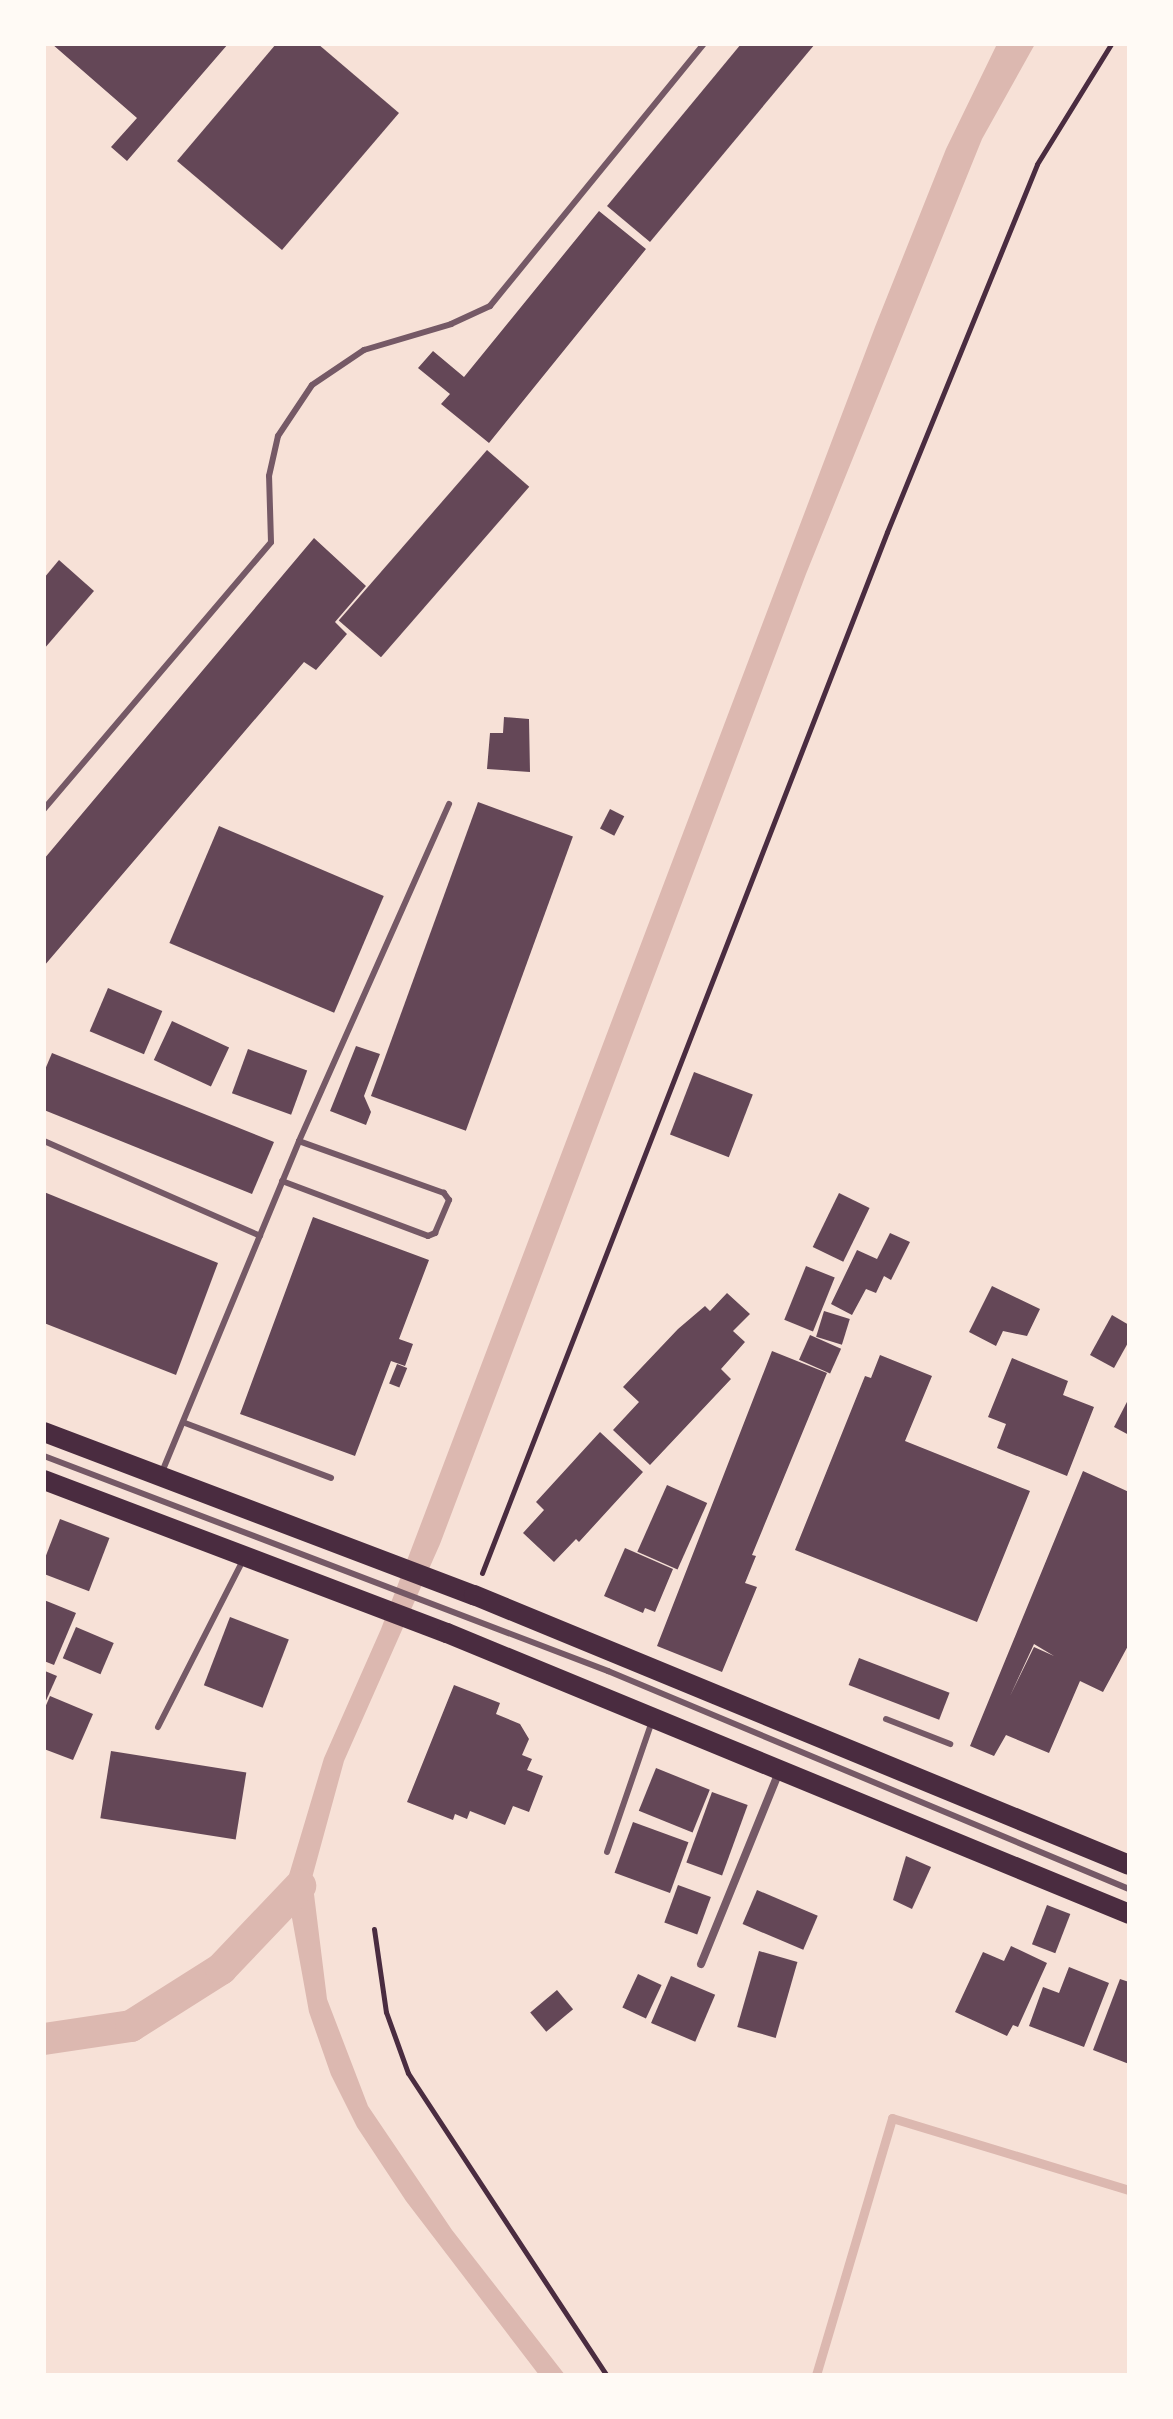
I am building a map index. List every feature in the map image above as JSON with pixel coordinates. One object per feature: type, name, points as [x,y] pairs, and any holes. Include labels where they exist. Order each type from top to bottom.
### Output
[{"type":"main road","points":[[44,1432],[159,1478],[379,1558],[1129,1865]]},
{"type":"main road","points":[[44,1480],[447,1633],[1129,1914]]},
{"type":"street","points":[[701,1964],[779,1771]]},
{"type":"lane","points":[[44,809],[271,542],[269,476],[278,436],[312,385],[364,350],[451,324],[490,306],[704,44]]},
{"type":"lane","points":[[159,1478],[185,1423],[299,1141],[449,804]]},
{"type":"lane","points":[[44,1141],[260,1236]]},
{"type":"lane","points":[[282,1181],[428,1236],[435,1233],[449,1200],[444,1193],[299,1141]]},
{"type":"lane","points":[[185,1423],[331,1478]]},
{"type":"lane","points":[[44,1456],[455,1613],[1129,1889]]},
{"type":"lane","points":[[158,1727],[245,1557]]},
{"type":"lane","points":[[607,1852],[654,1717]]},
{"type":"lane","points":[[886,1719],[950,1744]]},
{"type":"path","points":[[483,1572],[887,532],[1037,164],[1111,44]]},
{"type":"path","points":[[374,1929],[386,2012],[408,2073],[606,2375]]},
{"type":"shaded area","points":[[997,44],[1035,44],[982,139],[806,574],[440,1544],[344,1761],[312,1878],[327,1999],[368,2106],[452,2230],[565,2375],[539,2375],[406,2201],[357,2127],[331,2075],[309,2012],[286,1885],[324,1758],[381,1629],[875,327],[946,149]]},
{"type":"building","points":[[52,44],[228,44],[127,161],[111,147],[137,118]]},
{"type":"building","points":[[276,44],[318,44],[399,113],[282,250],[177,161]]},
{"type":"building","points":[[741,44],[815,44],[650,242],[607,206]]},
{"type":"building","points":[[599,211],[646,249],[489,443],[441,404],[450,394],[418,368],[433,351],[464,377]]},
{"type":"building","points":[[487,450],[529,487],[381,657],[339,621]]},
{"type":"building","points":[[314,538],[366,586],[335,622],[347,634],[316,670],[304,662],[44,966],[44,859]]},
{"type":"building","points":[[59,560],[94,591],[44,649],[44,578]]},
{"type":"building","points":[[504,717],[529,719],[530,772],[487,769],[490,733],[503,733]]},
{"type":"building","points":[[478,802],[573,837],[466,1131],[371,1096]]},
{"type":"building","points":[[610,809],[624,816],[614,836],[600,829]]},
{"type":"building","points":[[219,826],[384,896],[334,1013],[169,943]]},
{"type":"building","points":[[108,988],[162,1011],[144,1054],[90,1031]]},
{"type":"building","points":[[172,1021],[229,1048],[211,1087],[154,1060]]},
{"type":"building","points":[[356,1046],[380,1054],[364,1096],[371,1112],[366,1125],[330,1111]]},
{"type":"building","points":[[248,1049],[307,1071],[291,1115],[232,1093]]},
{"type":"building","points":[[52,1053],[274,1142],[252,1194],[44,1110],[44,1072]]},
{"type":"building","points":[[694,1072],[753,1095],[729,1157],[670,1135]]},
{"type":"building","points":[[44,1192],[218,1263],[176,1375],[44,1323]]},
{"type":"building","points":[[839,1193],[870,1208],[843,1262],[813,1247]]},
{"type":"building","points":[[313,1217],[429,1260],[399,1339],[413,1344],[405,1366],[391,1361],[355,1456],[240,1414]]},
{"type":"building","points":[[890,1233],[910,1242],[891,1280],[884,1276],[876,1293],[866,1289],[852,1315],[831,1304],[857,1250],[877,1259]]},
{"type":"building","points":[[806,1266],[835,1278],[813,1331],[784,1320]]},
{"type":"building","points":[[992,1286],[1040,1309],[1027,1336],[1003,1331],[996,1346],[969,1332]]},
{"type":"building","points":[[727,1293],[750,1314],[733,1331],[745,1342],[721,1369],[731,1379],[650,1465],[613,1430],[639,1402],[623,1387],[678,1329],[705,1306],[710,1311]]},
{"type":"building","points":[[824,1311],[850,1319],[842,1345],[816,1337]]},
{"type":"building","points":[[1112,1315],[1129,1325],[1129,1341],[1114,1368],[1090,1355]]},
{"type":"building","points":[[810,1335],[841,1349],[830,1373],[799,1360]]},
{"type":"building","points":[[772,1351],[827,1373],[752,1555],[756,1556],[745,1583],[757,1587],[722,1672],[657,1646]]},
{"type":"building","points":[[880,1355],[932,1376],[905,1441],[1030,1491],[977,1622],[795,1550],[865,1376],[871,1378]]},
{"type":"building","points":[[1012,1358],[1068,1381],[1063,1395],[1094,1407],[1067,1476],[997,1448],[1006,1424],[988,1417]]},
{"type":"building","points":[[397,1364],[407,1368],[399,1388],[389,1383]]},
{"type":"building","points":[[1129,1398],[1129,1435],[1114,1427]]},
{"type":"building","points":[[600,1432],[643,1472],[579,1542],[576,1539],[554,1562],[523,1533],[544,1510],[536,1502]]},
{"type":"building","points":[[1083,1471],[1129,1492],[1129,1644],[1103,1692],[1080,1681],[1049,1753],[1006,1735],[994,1756],[970,1746]],"holes":[[[1034,1644],[1054,1656],[1034,1647],[1010,1696]]]},
{"type":"building","points":[[667,1485],[707,1503],[678,1570],[637,1552]]},
{"type":"building","points":[[60,1519],[109,1538],[89,1591],[44,1574],[44,1561]]},
{"type":"building","points":[[625,1548],[673,1569],[655,1612],[645,1608],[643,1613],[604,1596]]},
{"type":"building","points":[[44,1600],[76,1613],[54,1665],[44,1661]]},
{"type":"building","points":[[230,1617],[289,1640],[263,1708],[204,1685]]},
{"type":"building","points":[[76,1627],[114,1643],[100,1674],[63,1658]]},
{"type":"building","points":[[859,1658],[950,1693],[939,1720],[849,1685]]},
{"type":"building","points":[[44,1673],[57,1676],[44,1705]]},
{"type":"building","points":[[454,1685],[500,1703],[496,1714],[520,1724],[529,1739],[522,1755],[532,1759],[527,1770],[543,1776],[529,1812],[513,1806],[505,1825],[470,1811],[467,1819],[455,1814],[453,1820],[407,1802]]},
{"type":"building","points":[[50,1696],[93,1714],[73,1760],[44,1749],[44,1710]]},
{"type":"building","points":[[111,1751],[246,1772],[236,1840],[100,1818]]},
{"type":"building","points":[[656,1768],[710,1790],[693,1832],[639,1811]]},
{"type":"building","points":[[712,1792],[748,1805],[722,1875],[686,1862]]},
{"type":"building","points":[[633,1822],[688,1842],[670,1893],[615,1873]]},
{"type":"building","points":[[906,1856],[931,1867],[912,1909],[893,1900]]},
{"type":"building","points":[[678,1885],[711,1897],[697,1935],[664,1923]]},
{"type":"building","points":[[757,1890],[818,1916],[803,1950],[743,1924]]},
{"type":"building","points":[[1047,1905],[1070,1914],[1055,1953],[1032,1944]]},
{"type":"building","points":[[1011,1946],[1047,1963],[1018,2027],[1013,2025],[1007,2036],[955,2012],[983,1952],[1004,1961]]},
{"type":"building","points":[[759,1951],[797,1962],[776,2038],[737,2027]]},
{"type":"building","points":[[1069,1967],[1109,1983],[1084,2047],[1029,2026],[1043,1987],[1059,1993]]},
{"type":"building","points":[[638,1974],[662,1985],[646,2019],[622,2008]]},
{"type":"building","points":[[671,1976],[715,1995],[695,2042],[651,2023]]},
{"type":"building","points":[[1120,1979],[1129,1982],[1129,2064],[1093,2050]]},
{"type":"building","points":[[557,1990],[573,2009],[546,2032],[530,2012]]},
{"type":"waterway","points":[[44,2039],[131,2026],[221,1969],[300,1886]]},
{"type":"waterway","points":[[816,2375],[892,2118],[1129,2190]]}]
